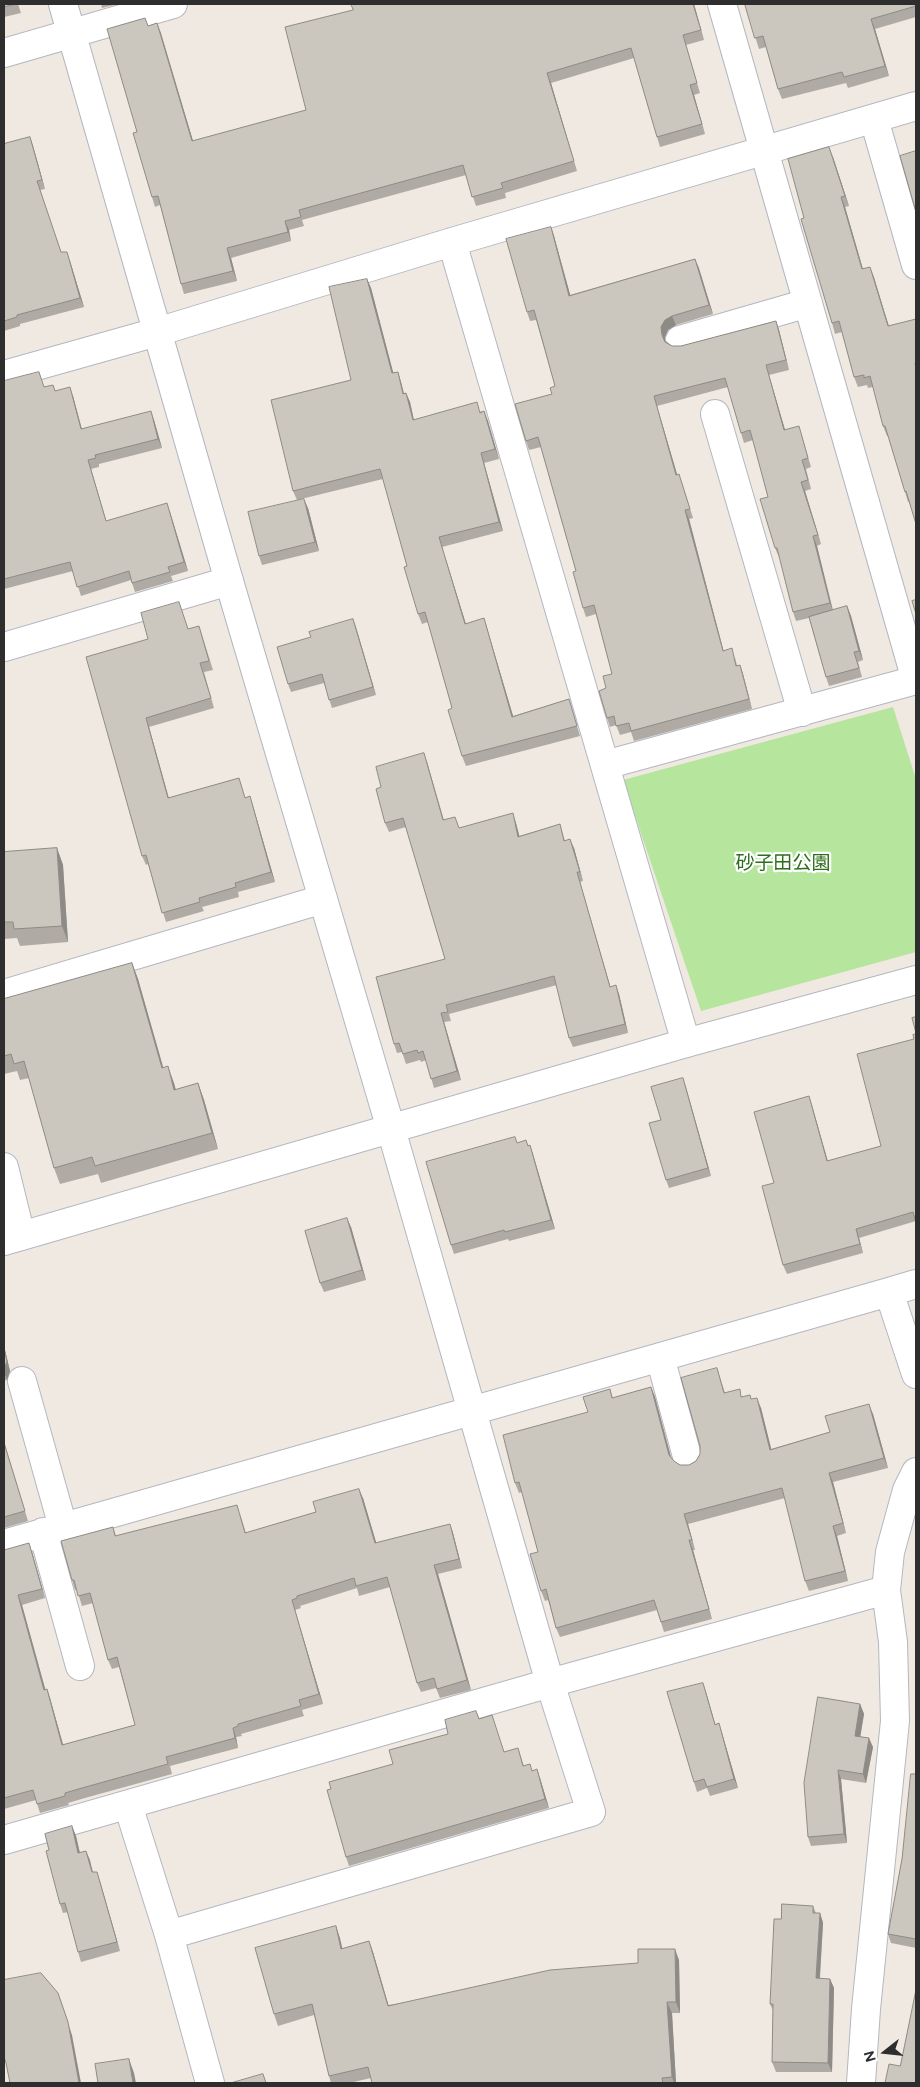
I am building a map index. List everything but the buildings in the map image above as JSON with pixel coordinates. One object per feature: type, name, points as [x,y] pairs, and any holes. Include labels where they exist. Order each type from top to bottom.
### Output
[{"type":"street","points":[[63,4],[229,580],[391,1129],[550,1683],[590,1812],[169,1935]]},
{"type":"street","points":[[4,53],[173,4]]},
{"type":"street","points":[[605,765],[916,680],[722,4]]},
{"type":"street","points":[[4,375],[157,332],[452,242],[765,152],[916,106]]},
{"type":"street","points":[[874,119],[916,265]]},
{"type":"street","points":[[452,242],[686,1043]]},
{"type":"street","points":[[680,340],[808,303]]},
{"type":"street","points":[[715,414],[802,712]]},
{"type":"street","points":[[4,647],[229,580]]},
{"type":"street","points":[[4,994],[323,899]]},
{"type":"street","points":[[4,1167],[12,1239],[686,1043],[916,980]]},
{"type":"street","points":[[4,1544],[916,1284]]},
{"type":"street","points":[[889,1292],[916,1374]]},
{"type":"street","points":[[660,1357],[688,1460]]},
{"type":"street","points":[[22,1381],[80,1666]]},
{"type":"street","points":[[861,2083],[867,1990],[905,1724],[886,1590],[890,1552],[907,1490],[916,1472]]},
{"type":"street","points":[[4,1840],[550,1683],[886,1590]]},
{"type":"street","points":[[128,1805],[169,1935],[210,2083]]},
{"type":"green space","name":"砂子田公園","points":[[893,707],[916,779],[916,952],[701,1011],[623,780]]}]
